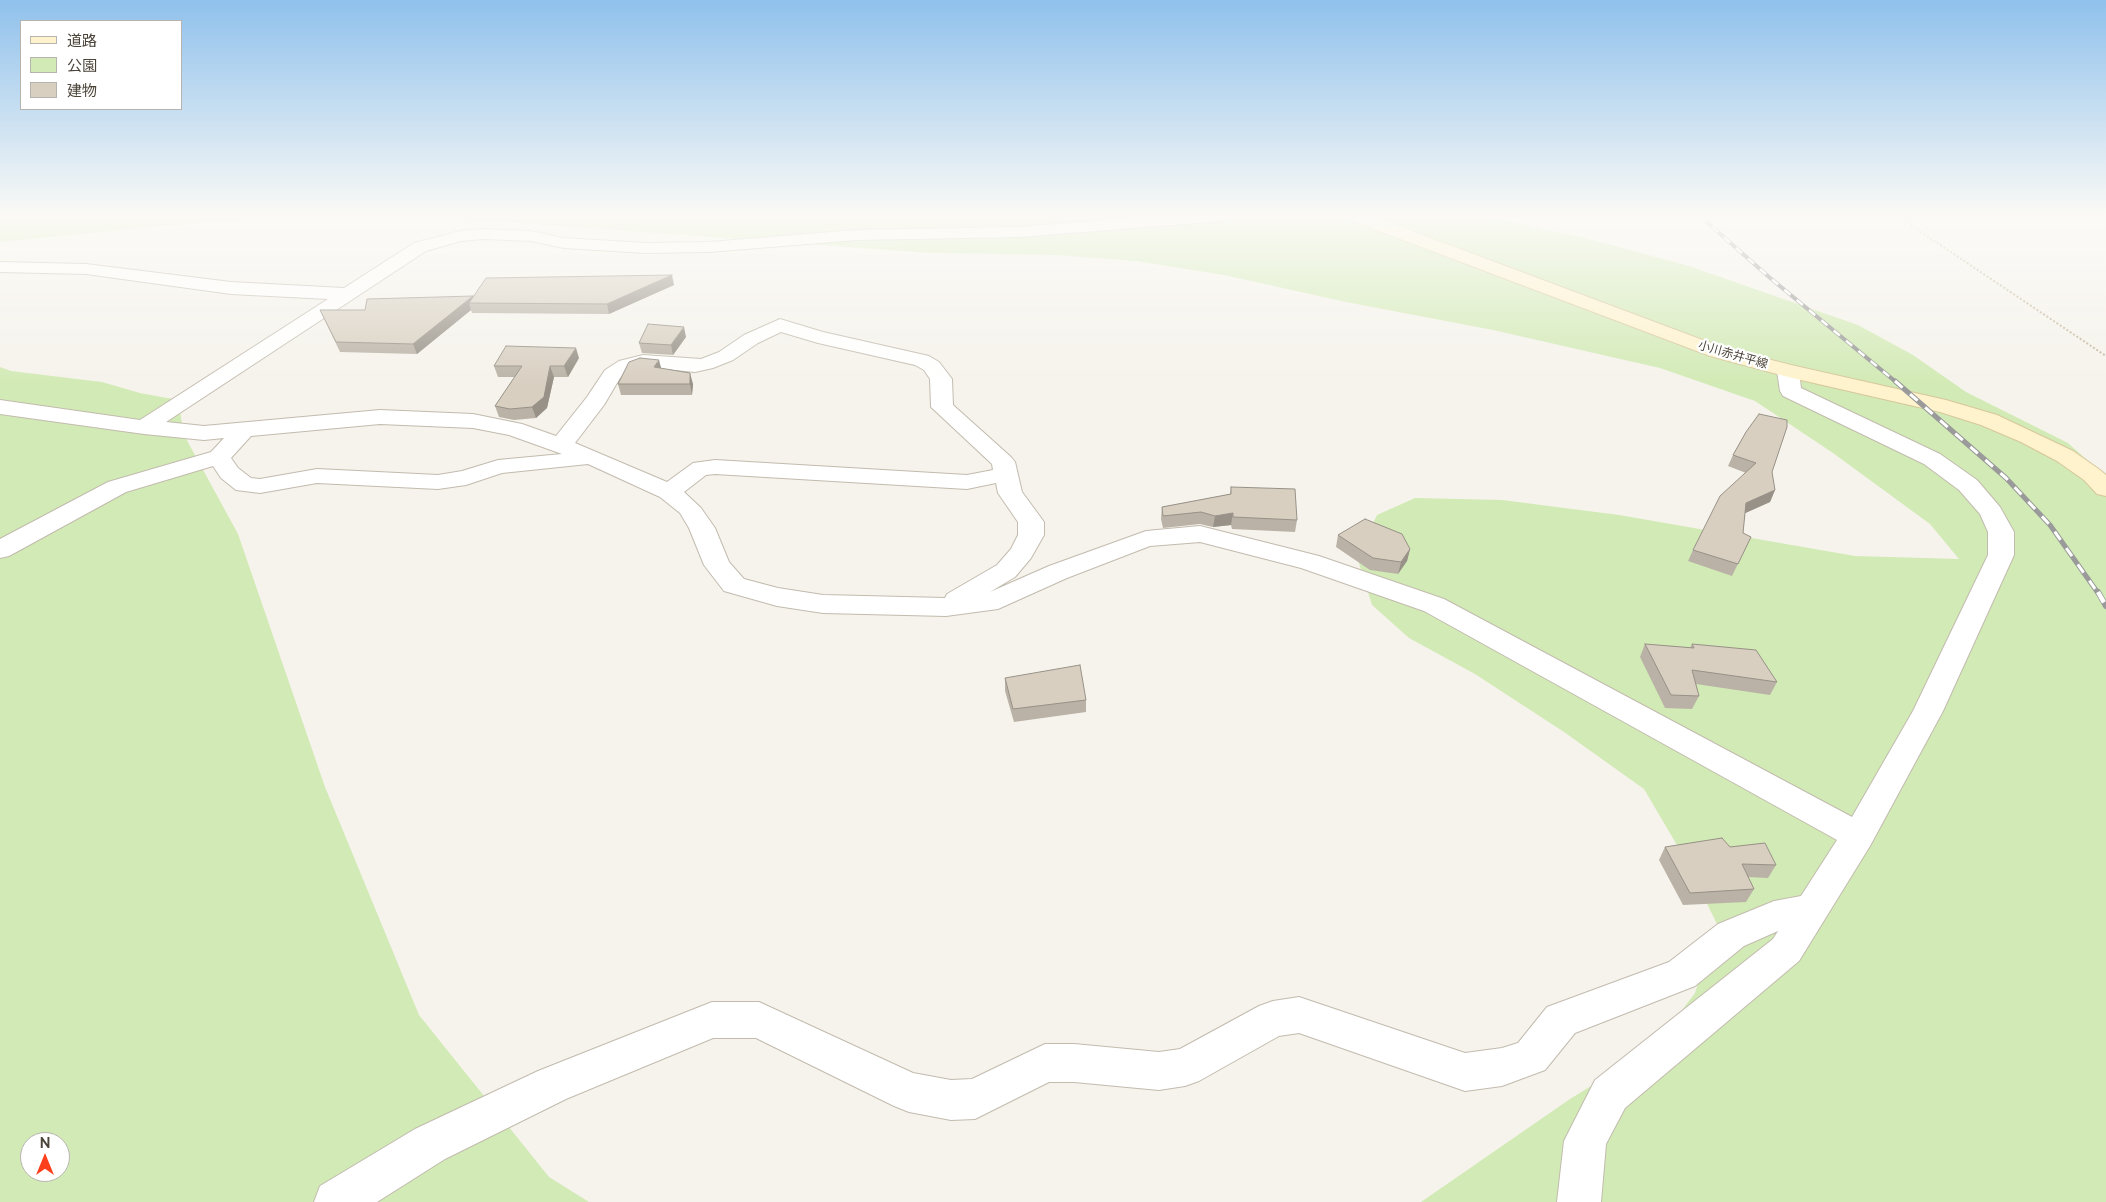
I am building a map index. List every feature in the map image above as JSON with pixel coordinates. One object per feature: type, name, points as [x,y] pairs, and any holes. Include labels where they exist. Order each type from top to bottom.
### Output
[{"type":"main road","name":"小川赤井平線","points":[[1502,272],[1674,338],[1788,371],[1946,407],[1989,420],[2029,437],[2066,456],[2092,475],[2106,489]]},
{"type":"street","points":[[110,272],[231,288],[347,294]]},
{"type":"street","points":[[144,427],[381,272]]},
{"type":"street","points":[[561,445],[596,400],[612,374],[626,365],[643,361],[700,365],[726,356],[751,339],[780,325],[818,337],[922,360],[932,366],[942,379],[942,407],[952,418],[996,453],[1003,462],[1010,493],[1031,522],[1030,535],[1022,552],[1006,571],[946,607]]},
{"type":"street","points":[[1579,1202],[1585,1141],[1610,1094],[1786,950],[1858,836],[1928,711],[2001,555],[2001,532],[1991,512],[1968,485],[1932,459],[1791,391],[1788,371]]},
{"type":"street","points":[[0,407],[144,427],[204,433],[243,431],[380,417],[473,421],[514,429],[590,456],[669,492],[689,508],[702,528],[717,565],[734,585],[777,598],[823,604],[946,607],[998,600],[1058,572],[1146,539],[1200,534],[1310,562],[1434,605],[1858,836]]},
{"type":"street","points":[[0,550],[117,487],[220,458],[243,431]]},
{"type":"street","points":[[220,458],[229,473],[245,485],[260,486],[317,476],[438,482],[466,478],[511,465],[557,462],[590,456]]},
{"type":"street","points":[[669,492],[701,468],[715,467],[967,482],[1006,474]]},
{"type":"street","points":[[336,1202],[430,1144],[543,1089],[712,1020],[760,1020],[909,1092],[951,1100],[975,1099],[1045,1063],[1074,1063],[1159,1070],[1185,1067],[1273,1019],[1299,1016],[1466,1072],[1502,1067],[1531,1057],[1561,1020],[1682,974],[1731,935],[1766,920],[1812,909]]},
{"type":"path","points":[[1981,272],[2106,356]]},
{"type":"green space","points":[[1206,272],[1706,272],[1858,325],[1913,355],[1966,392],[2068,443],[2106,477],[2106,1202],[1421,1202],[1570,1099],[1654,1047],[1695,993],[1717,924],[1684,857],[1644,789],[1564,732],[1475,674],[1409,638],[1372,605],[1357,557],[1377,515],[1415,498],[1502,500],[1619,515],[1855,556],[1959,559],[1930,524],[1833,453],[1755,401],[1660,368],[1493,330],[1346,302]]},
{"type":"green space","points":[[0,367],[11,371],[102,382],[140,393],[178,400],[184,435],[238,534],[325,787],[419,1015],[549,1177],[589,1202],[0,1202]]},
{"type":"building","points":[[672,275],[607,304],[469,303],[486,278]]},
{"type":"building","points":[[473,296],[413,344],[336,342],[320,310],[365,310],[367,299]]},
{"type":"building","points":[[648,324],[684,327],[671,345],[639,343]]},
{"type":"building","points":[[506,346],[576,348],[564,366],[550,366],[544,397],[532,407],[510,409],[495,406],[522,366],[494,366]]},
{"type":"building","points":[[640,358],[659,360],[654,367],[690,373],[690,384],[618,384],[629,362]]},
{"type":"building","points":[[1759,414],[1787,420],[1787,427],[1772,472],[1775,490],[1746,503],[1743,533],[1751,537],[1738,564],[1693,550],[1720,496],[1756,463],[1733,455]]},
{"type":"building","points":[[1231,487],[1295,489],[1297,520],[1233,517],[1233,513],[1215,516],[1201,512],[1163,516],[1162,507],[1231,494]]},
{"type":"building","points":[[1365,519],[1402,534],[1410,549],[1401,562],[1373,558],[1338,535]]},
{"type":"building","points":[[1645,644],[1694,648],[1692,644],[1756,650],[1777,682],[1692,670],[1699,696],[1671,695]]},
{"type":"building","points":[[1080,665],[1086,700],[1013,709],[1005,678]]},
{"type":"building","points":[[1722,838],[1730,847],[1765,843],[1776,865],[1742,864],[1754,889],[1690,893],[1665,847]]},
{"type":"railway","points":[[1763,272],[1896,382]]},
{"type":"railway","points":[[1895,381],[2006,478],[2050,525],[2098,593]]},
{"type":"railway","points":[[2098,592],[2106,606]]}]
